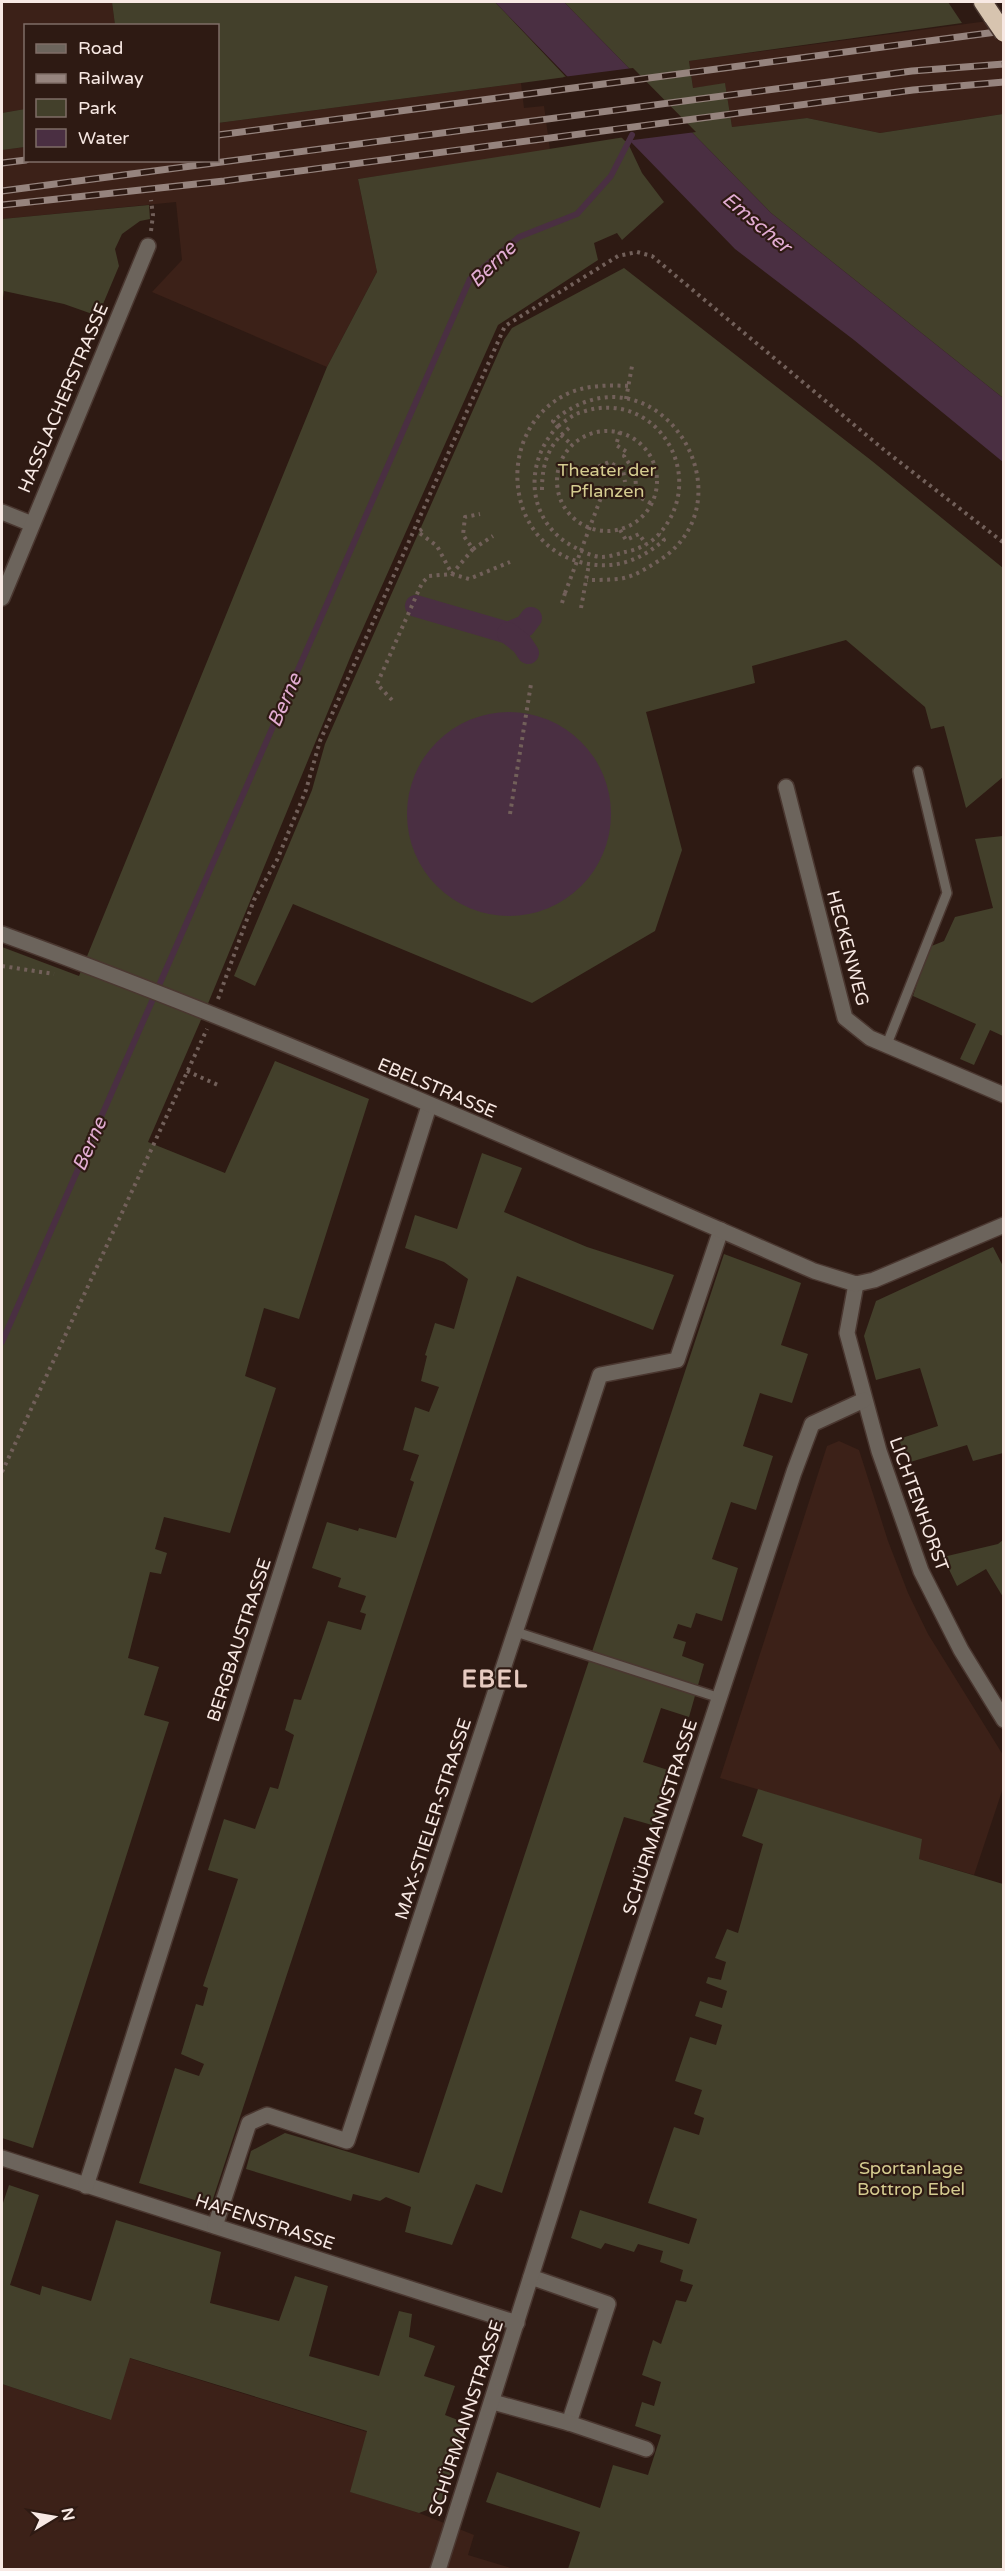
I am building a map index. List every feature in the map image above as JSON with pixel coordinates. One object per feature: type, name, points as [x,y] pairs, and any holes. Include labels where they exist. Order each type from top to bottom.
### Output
[{"type":"highway","points":[[983,2],[1004,33]]},
{"type":"street","name":"HASSLACHERSTRASSE","points":[[2,598],[148,246]]},
{"type":"street","points":[[2,512],[32,524]]},
{"type":"street","name":"HECKENWEG","points":[[786,787],[845,1018],[870,1038],[1004,1095]]},
{"type":"street","name":"EBELSTRASSE","points":[[2,934],[106,972],[429,1106],[814,1271],[856,1284]]},
{"type":"street","name":"BERGBAUSTRASSE","points":[[86,2186],[429,1106]]},
{"type":"street","points":[[856,1284],[892,1274],[1004,1224]]},
{"type":"street","name":"MAX-STIELER-STRASSE","points":[[215,2226],[249,2123],[267,2115],[347,2140],[600,1375],[677,1360],[721,1230]]},
{"type":"street","name":"LICHTENHORST","points":[[856,1284],[847,1333],[864,1400],[921,1571],[961,1650],[1004,1720]]},
{"type":"street","name":"SCHÜRMANNSTRASSE","points":[[438,2570],[597,2068],[812,1424],[864,1400]]},
{"type":"street","name":"HAFENSTRASSE","points":[[2,2158],[517,2323]]},
{"type":"street","points":[[531,2277],[608,2304],[569,2423]]},
{"type":"street","points":[[493,2402],[569,2423],[646,2450]]},
{"type":"lane","points":[[887,1044],[948,893],[918,771]]},
{"type":"lane","points":[[516,1632],[720,1698]]},
{"type":"path","points":[[151,200],[153,215]]},
{"type":"path","points":[[2,1472],[212,1016],[254,900],[277,860],[306,790],[320,741],[505,326],[618,256],[637,252],[652,256],[883,449],[1004,543]]},
{"type":"path","points":[[626,399],[632,366]]},
{"type":"path","points":[[628,386],[598,385],[569,393],[544,410],[526,434],[518,463],[517,484],[521,505],[536,533],[546,545],[572,561],[600,566],[629,562],[651,551],[664,540],[659,534]]},
{"type":"path","points":[[558,426],[553,421],[579,404],[604,397],[644,403],[668,420],[677,430],[691,450],[698,478],[697,495],[682,538],[666,556],[642,572],[620,579],[587,580]]},
{"type":"path","points":[[618,408],[653,425],[663,435],[672,447],[679,469],[680,492],[673,513],[659,534],[637,550],[602,557],[561,541],[547,525],[537,507],[533,484],[536,462],[558,426],[580,412],[618,408]]},
{"type":"path","points":[[542,490],[542,471],[548,453],[569,428]]},
{"type":"path","points":[[596,432],[620,432],[638,441],[648,453],[655,467],[656,494],[643,517],[620,530],[609,532],[585,528],[564,509],[558,494],[558,468],[572,444],[584,435],[596,432]]},
{"type":"path","points":[[619,466],[627,452],[616,445],[620,432]]},
{"type":"path","points":[[561,435],[572,444]]},
{"type":"path","points":[[542,449],[548,453]]},
{"type":"path","points":[[624,456],[635,472],[636,488],[643,490],[641,498],[652,504]]},
{"type":"path","points":[[589,477],[593,469],[609,462],[619,466],[625,482]]},
{"type":"path","points":[[562,603],[605,487]]},
{"type":"path","points":[[473,549],[463,535],[465,518],[480,514]]},
{"type":"path","points":[[422,529],[418,532],[437,546],[453,574]]},
{"type":"path","points":[[620,530],[626,540],[639,534],[646,544]]},
{"type":"path","points":[[453,574],[473,549],[494,536]]},
{"type":"path","points":[[392,700],[377,684],[422,583],[429,576],[453,574],[469,579],[510,562]]},
{"type":"path","points":[[581,608],[589,564]]},
{"type":"path","points":[[510,814],[531,684]]},
{"type":"path","points":[[187,1071],[220,1086]]},
{"type":"shaded area","points":[[2,2],[112,2],[115,24],[24,24],[24,109],[2,113]]},
{"type":"shaded area","points":[[1003,19],[1003,114],[880,133],[807,118],[732,127],[725,84],[693,88],[689,61]]},
{"type":"shaded area","points":[[521,83],[524,108],[544,106],[550,150],[358,179],[377,272],[327,367],[152,292],[182,260],[176,202],[2,219],[2,150],[24,147],[24,162],[219,162],[219,123]]},
{"type":"shaded area","points":[[839,1441],[859,1450],[888,1541],[908,1593],[928,1634],[1003,1755],[1003,1788],[974,1875],[919,1859],[921,1839],[720,1778],[827,1446]]},
{"type":"shaded area","points":[[129,2358],[367,2432],[351,2492],[419,2513],[474,2535],[468,2555],[514,2569],[2,2570],[2,2384],[110,2420]]},
{"type":"green space","points":[[112,2],[495,2],[566,77],[219,123],[219,24],[115,24]]},
{"type":"green space","points":[[564,2],[948,2],[962,23],[689,61],[693,88],[725,83],[732,127],[807,118],[880,133],[1003,114],[1003,398],[771,213]]},
{"type":"green space","points":[[24,109],[24,147],[2,150],[2,113]]},
{"type":"green space","points":[[625,137],[642,173],[664,202],[622,240],[617,233],[594,243],[598,260],[498,325],[352,653],[207,1006],[148,1142],[225,1173],[275,1061],[369,1099],[299,1319],[264,1308],[245,1376],[276,1388],[230,1533],[164,1517],[155,1549],[167,1553],[161,1574],[150,1572],[128,1658],[159,1667],[144,1715],[169,1722],[33,2148],[2,2138],[2,947],[79,976],[327,367],[377,272],[358,179]]},
{"type":"green space","points":[[149,205],[150,219],[140,221],[122,234],[115,249],[119,266],[98,316],[64,304],[4,291],[2,305],[2,219]]},
{"type":"green space","name":"Theater der Pflanzen","points":[[624,268],[872,461],[1003,568],[1003,777],[966,808],[944,726],[931,729],[925,707],[846,640],[752,666],[755,683],[646,712],[682,850],[655,931],[532,1003],[293,904],[255,986],[234,976],[312,790],[325,744],[504,340],[512,328]]},
{"type":"green space","points":[[1003,836],[1003,1036],[990,1030],[974,1065],[960,1059],[976,1024],[913,996],[929,947],[944,941],[955,917],[993,908],[975,839]]},
{"type":"green space","points":[[482,1153],[522,1168],[504,1212],[587,1247],[674,1275],[653,1330],[517,1276],[211,2205],[139,2183],[175,2068],[199,2076],[204,2064],[181,2054],[196,2004],[203,2006],[208,1988],[203,1986],[238,1879],[208,1870],[224,1819],[255,1829],[270,1787],[278,1789],[294,1735],[285,1730],[294,1699],[301,1700],[328,1621],[361,1630],[366,1614],[360,1612],[366,1596],[338,1587],[341,1578],[312,1568],[327,1522],[396,1538],[414,1482],[410,1480],[419,1455],[403,1450],[415,1407],[429,1412],[439,1387],[421,1381],[427,1356],[425,1355],[435,1323],[454,1329],[468,1279],[444,1262],[405,1248],[415,1215],[457,1229]]},
{"type":"green space","points":[[993,1247],[1004,1268],[1003,1453],[973,1461],[967,1445],[907,1463],[899,1439],[938,1426],[920,1368],[876,1380],[864,1336],[876,1301]]},
{"type":"green space","points":[[724,1254],[801,1283],[781,1345],[808,1354],[792,1403],[760,1393],[743,1446],[773,1456],[756,1510],[731,1502],[712,1559],[738,1568],[722,1621],[696,1613],[691,1628],[678,1624],[673,1638],[686,1642],[682,1656],[704,1664],[689,1717],[661,1708],[643,1762],[671,1771],[652,1825],[624,1817],[502,2193],[476,2184],[452,2245],[405,2232],[411,2207],[386,2197],[380,2201],[353,2194],[351,2201],[246,2169],[251,2151],[285,2133],[419,2173]]},
{"type":"green space","points":[[1003,1540],[1003,1597],[986,1569],[957,1586],[943,1557],[998,1544]]},
{"type":"green space","name":"Sportanlage Bottrop Ebel","points":[[758,1789],[922,1839],[919,1859],[1003,1884],[1003,2569],[568,2569],[580,2532],[486,2502],[497,2472],[600,2508],[613,2465],[648,2475],[661,2435],[635,2426],[642,2402],[654,2406],[661,2382],[642,2375],[653,2340],[661,2344],[676,2300],[686,2302],[693,2285],[680,2281],[683,2270],[660,2262],[663,2251],[638,2244],[634,2252],[605,2243],[601,2249],[571,2238],[580,2210],[689,2244],[697,2219],[648,2203],[674,2127],[699,2135],[704,2118],[694,2114],[702,2090],[675,2081],[690,2037],[716,2045],[722,2025],[695,2016],[700,2001],[722,2008],[727,1991],[706,1983],[708,1977],[721,1980],[726,1962],[715,1958],[727,1929],[738,1933],[763,1844],[742,1836]]},
{"type":"green space","points":[[9,2185],[39,2195],[10,2285],[40,2295],[42,2286],[91,2301],[116,2220],[221,2252],[210,2303],[279,2321],[295,2276],[328,2286],[309,2356],[379,2376],[399,2311],[412,2314],[409,2337],[435,2346],[424,2376],[455,2386],[445,2415],[468,2424],[440,2505],[419,2513],[350,2492],[367,2431],[130,2358],[111,2420],[2,2384],[2,2206]]},
{"type":"water","name":"Emscher","points":[[495,2],[564,2],[771,213],[1003,398],[1003,462],[854,340],[735,249]]},
{"type":"water","points":[[499,712],[519,712],[548,719],[574,735],[588,749],[604,775],[611,814],[604,853],[588,879],[574,893],[539,912],[519,916],[499,916],[470,909],[444,893],[430,879],[411,844],[407,824],[407,804],[414,775],[430,749],[444,735],[479,716]]},
{"type":"pier","points":[[633,68],[696,132],[625,141],[563,77]]},
{"type":"waterway","name":"Berne","points":[[2,1342],[470,279],[519,237],[577,214],[611,176],[632,135]]},
{"type":"waterway","points":[[416,606],[508,633],[525,626],[531,618]]},
{"type":"waterway","points":[[508,633],[522,644],[528,653]]},
{"type":"railway","points":[[219,135],[1004,31]]},
{"type":"railway","points":[[2,191],[912,71],[1004,64]]},
{"type":"railway","points":[[2,205],[224,181],[913,90],[1004,82]]},
{"type":"railway","points":[[2,163],[24,160]]},
{"type":"district","name":"EBEL","points":[[495,1679]]}]
